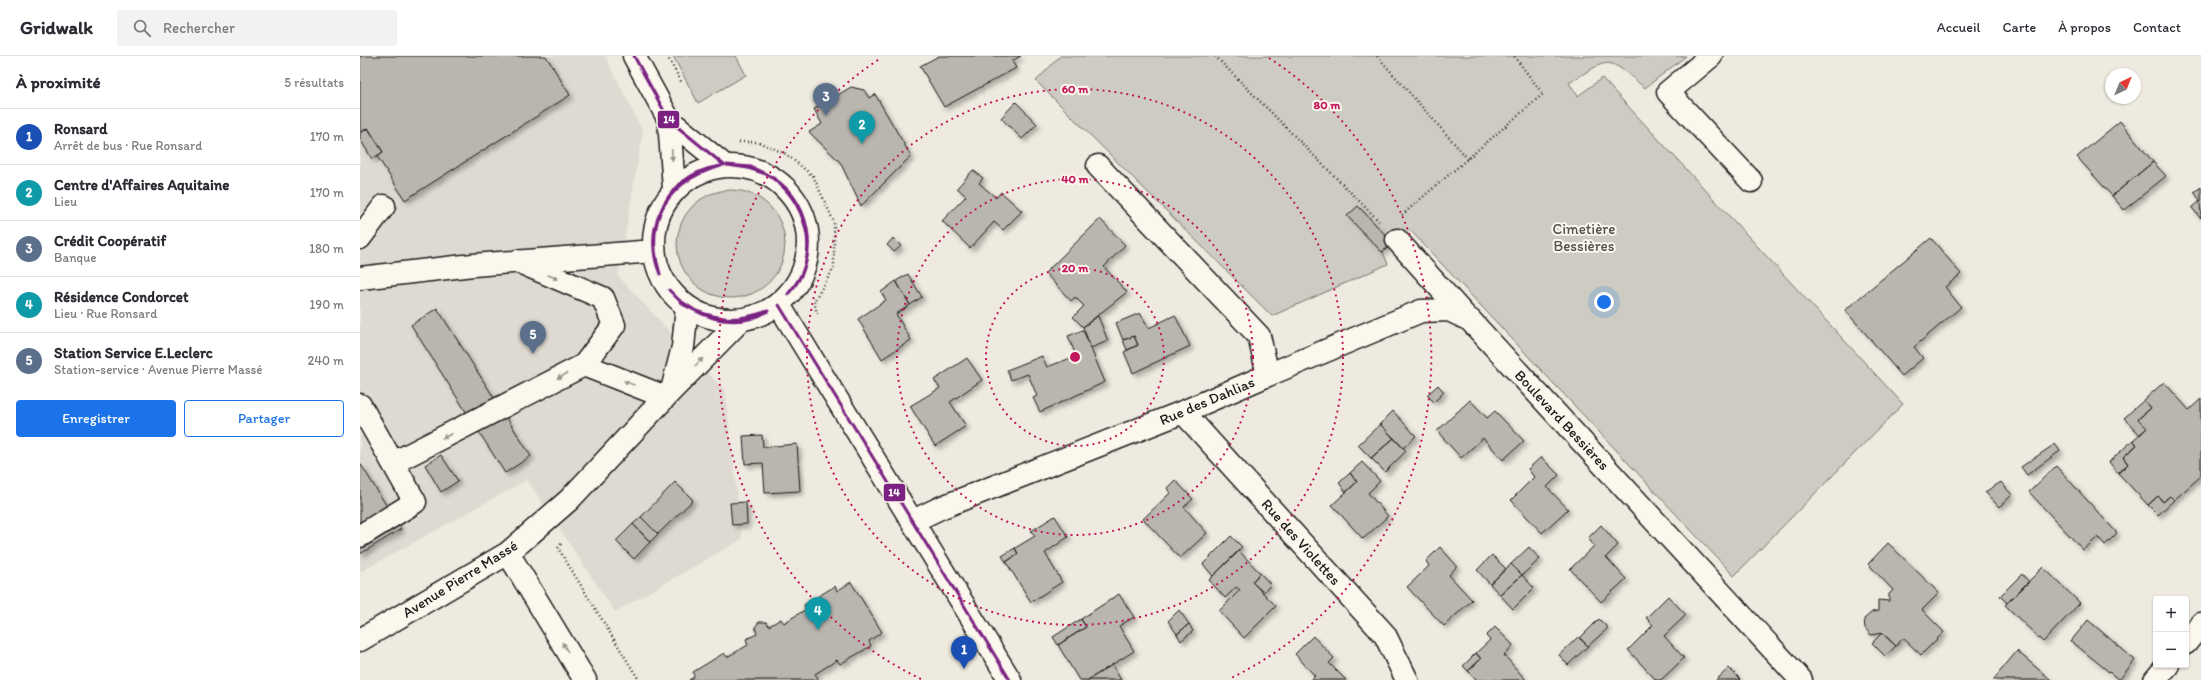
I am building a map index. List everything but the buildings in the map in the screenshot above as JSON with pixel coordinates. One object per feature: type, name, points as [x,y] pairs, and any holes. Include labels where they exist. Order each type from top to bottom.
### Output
[{"type":"street","points":[[634,56],[669,120],[724,165]]},
{"type":"street","points":[[1711,56],[1668,92],[1751,181]]},
{"type":"street","points":[[669,120],[674,190]]},
{"type":"street","points":[[724,165],[750,167],[772,177],[791,194],[804,215],[809,239],[806,264],[796,287],[779,305],[761,315],[741,320],[722,320],[703,316],[687,307],[670,292],[659,272],[654,251],[654,229],[661,207],[674,190],[689,177],[705,169],[724,165]]},
{"type":"street","name":"Rue des Dahlias","points":[[913,521],[940,508],[1183,412],[1268,375],[1259,336],[1098,166]]},
{"type":"street","points":[[360,238],[384,206]]},
{"type":"street","points":[[1392,234],[1470,320]]},
{"type":"street","points":[[360,278],[517,261],[654,251]]},
{"type":"street","points":[[393,464],[584,365],[614,325],[603,298],[517,261]]},
{"type":"street","points":[[779,305],[1010,680]]},
{"type":"street","name":"Avenue Pierre Massé","points":[[668,394],[683,347],[687,307]]},
{"type":"street","name":"Boulevard Bessières","points":[[1268,375],[1421,311],[1449,310],[1470,320],[1801,680]]},
{"type":"street","name":"Avenue Pierre Massé","points":[[360,640],[508,553],[569,500],[668,394],[741,320]]},
{"type":"street","points":[[584,365],[668,394]]},
{"type":"street","points":[[360,405],[415,502],[360,536]]},
{"type":"street","name":"Rue des Violettes","points":[[1183,412],[1386,635],[1407,680]]},
{"type":"street","points":[[508,553],[585,680]]},
{"type":"street","points":[[2189,639],[2201,624]]},
{"type":"street","points":[[2155,680],[2165,668]]},
{"type":"path","points":[[668,56],[684,87]]},
{"type":"path","points":[[1216,56],[1392,234],[1468,159],[1543,94],[1514,56]]},
{"type":"path","points":[[1377,56],[1468,159]]},
{"type":"path","points":[[737,142],[758,142],[786,154],[813,176],[834,222],[834,268],[814,300],[819,320]]},
{"type":"path","points":[[563,542],[558,548],[639,680]]},
{"type":"shaded area","points":[[360,56],[605,56],[643,132],[618,276],[725,391],[742,539],[615,612],[527,480],[360,572]]},
{"type":"green space","points":[[673,56],[736,56],[746,75],[698,103]]},
{"type":"green space","name":"Cimetière Bessières","points":[[1060,56],[1686,56],[1645,88],[1623,70],[1608,63],[1594,68],[1569,83],[1578,96],[1602,78],[1903,404],[1734,576],[1410,230],[1383,252],[1388,264],[1272,316],[1036,81]]},
{"type":"green space","points":[[731,190],[752,194],[769,206],[781,223],[785,244],[781,265],[769,282],[752,294],[731,298],[710,294],[693,282],[681,265],[677,244],[681,223],[693,206],[710,194]]},
{"type":"transit line","name":"14","points":[[634,56],[669,120],[724,165]]},
{"type":"transit line","name":"14","points":[[727,165],[748,168],[766,174]]},
{"type":"transit line","name":"14","points":[[727,165],[751,167],[766,174]]},
{"type":"transit line","name":"14","points":[[660,213],[664,203],[676,187],[701,171],[721,166]]},
{"type":"transit line","name":"14","points":[[660,213],[671,196],[685,182],[693,177],[721,166]]},
{"type":"transit line","name":"14","points":[[766,174],[781,184],[793,197],[802,212],[807,229],[808,246],[806,263],[799,280],[788,294]]},
{"type":"transit line","name":"14","points":[[766,174],[788,193],[797,206],[807,233],[805,263],[799,279],[788,294]]},
{"type":"transit line","name":"14","points":[[660,213],[657,221],[655,236],[656,259],[660,274]]},
{"type":"transit line","name":"14","points":[[660,213],[654,236],[655,259],[660,274]]},
{"type":"transit line","name":"14","points":[[669,290],[679,300],[696,311]]},
{"type":"transit line","name":"14","points":[[669,290],[684,305],[696,311]]},
{"type":"transit line","name":"14","points":[[779,305],[1010,680]]},
{"type":"transit line","name":"14","points":[[696,311],[723,318],[748,317],[768,311]]},
{"type":"transit line","name":"14","points":[[696,311],[713,318],[732,321],[751,319],[768,311]]},
{"type":"place","name":"Crédit Coopératif","points":[[826,116]]},
{"type":"place","name":"Centre d'Affaires Aquitaine","points":[[862,144]]},
{"type":"place","name":"Station Service E.Leclerc","points":[[533,354]]},
{"type":"place","name":"Résidence Condorcet","points":[[818,630]]},
{"type":"place","name":"Ronsard","points":[[964,669]]}]
